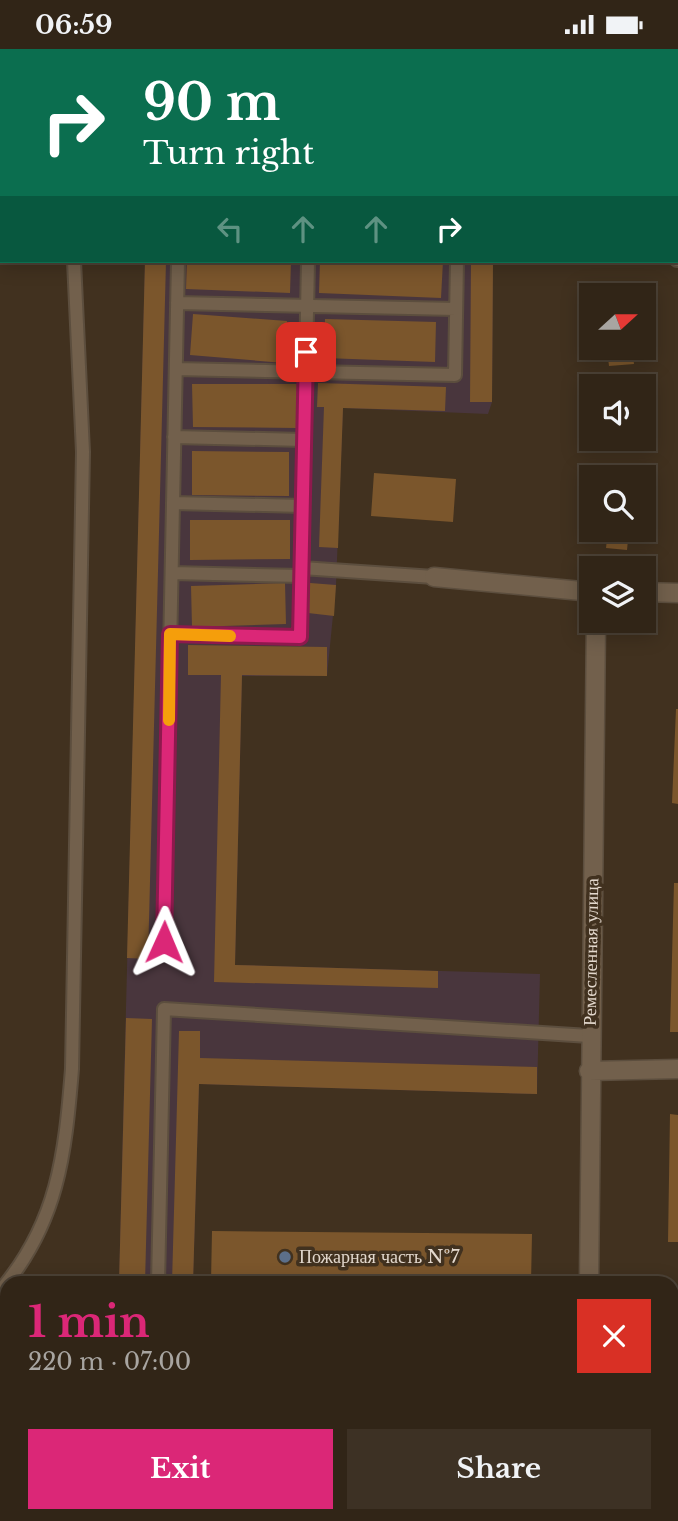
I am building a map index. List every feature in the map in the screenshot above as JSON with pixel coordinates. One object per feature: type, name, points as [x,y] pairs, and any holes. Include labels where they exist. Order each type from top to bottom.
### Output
[{"type":"street","points":[[434,577],[579,590]]},
{"type":"street","points":[[656,592],[678,593]]},
{"type":"street","name":"Ремесленная улица","points":[[589,1276],[589,1036],[596,633]]},
{"type":"street","points":[[589,1071],[678,1069]]},
{"type":"lane","points":[[11,1276],[40,1234],[57,1185],[72,1069],[83,451],[74,263]]},
{"type":"lane","points":[[164,942],[178,263]]},
{"type":"lane","points":[[170,634],[300,637],[308,263]]},
{"type":"lane","points":[[176,369],[455,375],[457,263]]},
{"type":"lane","points":[[177,303],[456,309]]},
{"type":"lane","points":[[174,437],[304,440]]},
{"type":"lane","points":[[173,503],[303,506]]},
{"type":"lane","points":[[172,573],[302,572],[434,577]]},
{"type":"lane","points":[[158,1276],[164,1009],[589,1036]]},
{"type":"shaded area","points":[[145,263],[493,263],[492,402],[488,414],[343,408],[336,585],[327,676],[242,676],[235,965],[540,974],[537,1094],[199,1084],[193,1276],[119,1276]]},
{"type":"building","points":[[145,263],[166,263],[148,959],[127,958]]},
{"type":"building","points":[[187,263],[291,263],[290,293],[186,289]]},
{"type":"building","points":[[320,263],[443,263],[441,298],[319,293]]},
{"type":"building","points":[[471,263],[493,263],[492,402],[470,402]]},
{"type":"building","points":[[193,314],[287,321],[284,363],[190,355]]},
{"type":"building","points":[[325,319],[436,322],[435,362],[324,358]]},
{"type":"building","points":[[608,361],[634,361],[634,364],[609,366]]},
{"type":"building","points":[[318,383],[446,387],[445,411],[343,408],[338,548],[319,547],[324,407],[317,407]]},
{"type":"building","points":[[192,384],[297,384],[297,428],[193,427]]},
{"type":"building","points":[[192,451],[289,452],[289,496],[192,495]]},
{"type":"building","points":[[374,473],[456,479],[453,522],[371,516]]},
{"type":"building","points":[[190,520],[290,520],[290,559],[190,560]]},
{"type":"building","points":[[607,542],[628,542],[627,550],[606,548]]},
{"type":"building","points":[[285,583],[286,624],[192,627],[191,586]]},
{"type":"building","points":[[310,583],[336,585],[334,616],[308,613]]},
{"type":"building","points":[[188,645],[327,647],[327,676],[242,675],[235,965],[438,971],[438,988],[214,982],[221,675],[188,675]]},
{"type":"building","points":[[678,709],[678,804],[672,803]]},
{"type":"building","points":[[674,883],[678,883],[678,1032],[670,1032]]},
{"type":"building","points":[[126,1018],[152,1019],[145,1276],[119,1276]]},
{"type":"building","points":[[179,1031],[200,1031],[200,1058],[537,1067],[537,1094],[199,1084],[193,1276],[172,1276]]},
{"type":"building","points":[[670,1114],[678,1115],[678,1242],[668,1242]]},
{"type":"building","points":[[212,1231],[532,1234],[531,1276],[211,1276]]},
{"type":"slow traffic","points":[[169,720],[170,634],[230,636]]},
{"type":"place","name":"Пожарная часть №7","points":[[285,1257]]},
{"type":"route","points":[[164,942],[170,634],[300,637],[306,352]]}]
